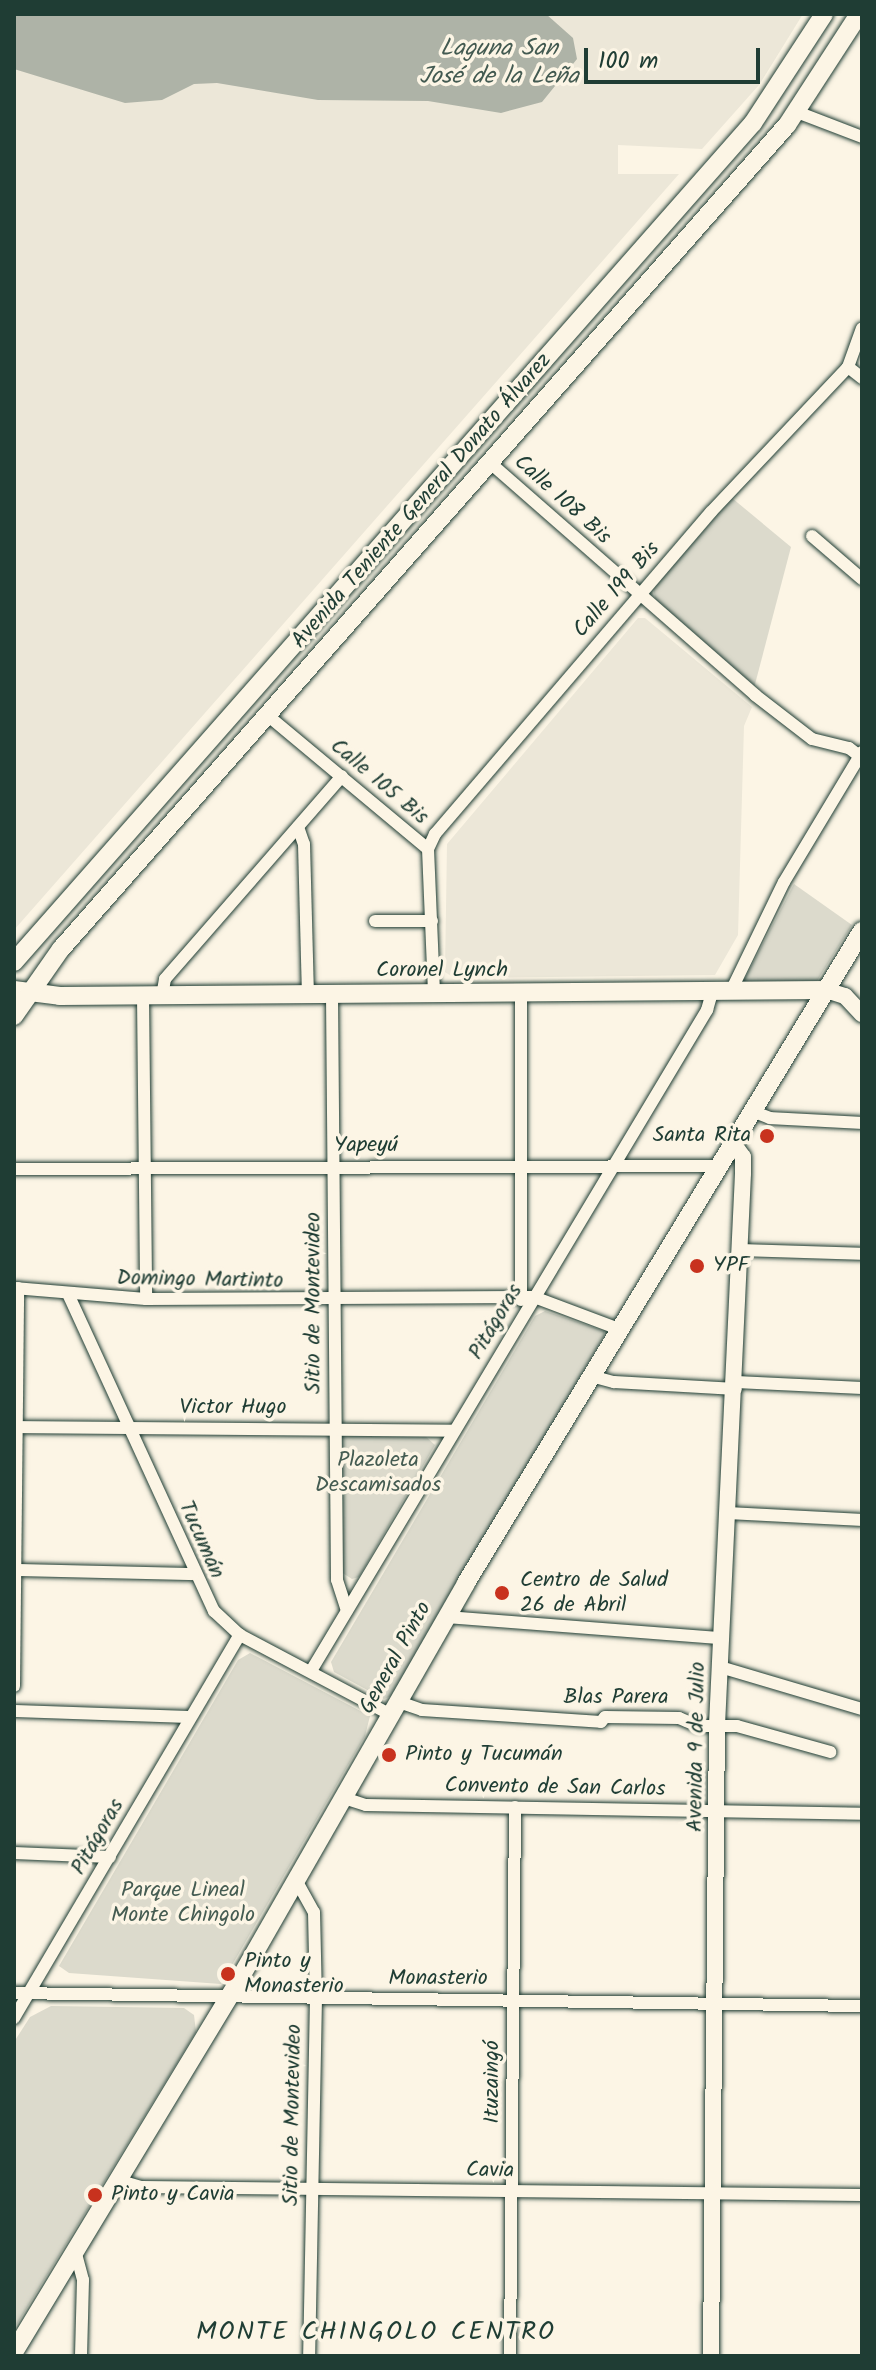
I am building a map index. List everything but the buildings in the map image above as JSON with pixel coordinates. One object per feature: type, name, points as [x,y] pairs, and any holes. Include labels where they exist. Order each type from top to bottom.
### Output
[{"type":"main road","name":"Avenida Teniente General Donato Álvarez","points":[[14,962],[737,142],[770,100],[824,14]]},
{"type":"main road","name":"Avenida Teniente General Donato Álvarez","points":[[14,1016],[21,991],[797,112],[859,14]]},
{"type":"main road","name":"General Pinto","points":[[14,2352],[229,1996],[446,1617],[862,931]]},
{"type":"main road","name":"Coronel Lynch","points":[[21,991],[153,996],[826,990]]},
{"type":"street","points":[[797,112],[862,137]]},
{"type":"street","points":[[862,328],[848,367],[862,378]]},
{"type":"street","name":"Calle 199 Bis","points":[[428,849],[435,834],[639,595],[848,367]]},
{"type":"street","name":"Calle 108 Bis","points":[[488,461],[755,695],[812,739],[861,755]]},
{"type":"street","points":[[812,536],[862,579]]},
{"type":"street","name":"Calle 105 Bis","points":[[266,714],[428,849],[434,994]]},
{"type":"street","name":"Pitágoras","points":[[311,1671],[527,1299],[721,991],[861,755]]},
{"type":"street","points":[[146,1299],[143,1168],[153,996],[342,776]]},
{"type":"street","points":[[298,827],[304,844],[308,995]]},
{"type":"street","points":[[375,921],[432,921]]},
{"type":"street","points":[[826,990],[845,996],[862,1014]]},
{"type":"street","points":[[521,994],[520,1166],[527,1299]]},
{"type":"street","name":"Sitio de Montevideo","points":[[332,995],[337,1580],[347,1610]]},
{"type":"street","points":[[752,1111],[770,1118],[862,1123]]},
{"type":"street","name":"Avenida 9 de Julio","points":[[711,2356],[718,2003],[717,1725],[736,1386],[743,1157],[733,1143]]},
{"type":"street","name":"Yapeyú","points":[[14,1169],[334,1165],[718,1166]]},
{"type":"street","points":[[738,1250],[862,1254]]},
{"type":"street","points":[[14,1686],[16,1288]]},
{"type":"street","name":"Domingo Martinto","points":[[16,1288],[69,1296],[146,1299],[333,1302],[527,1299],[619,1329]]},
{"type":"street","name":"Tucumán","points":[[69,1296],[193,1574],[214,1611],[240,1635],[395,1708]]},
{"type":"street","points":[[591,1376],[614,1382],[862,1388]]},
{"type":"street","name":"Victor Hugo","points":[[16,1427],[452,1431]]},
{"type":"street","points":[[729,1513],[862,1520]]},
{"type":"street","points":[[16,1570],[193,1574]]},
{"type":"street","points":[[446,1617],[722,1638]]},
{"type":"street","name":"Pitágoras","points":[[14,2018],[240,1635]]},
{"type":"street","points":[[720,1667],[862,1709]]},
{"type":"street","name":"Blas Parera","points":[[395,1708],[601,1722],[605,1717],[679,1718],[698,1726],[717,1725],[830,1752]]},
{"type":"street","points":[[14,1711],[190,1717]]},
{"type":"street","name":"Convento de San Carlos","points":[[344,1798],[366,1805],[862,1814]]},
{"type":"street","name":"Ituzaingó","points":[[510,2356],[515,1807]]},
{"type":"street","points":[[14,1853],[110,1857]]},
{"type":"street","name":"Sitio de Montevideo","points":[[296,1880],[314,1912],[316,1998],[309,2356]]},
{"type":"street","name":"Monasterio","points":[[14,1993],[862,2006]]},
{"type":"street","name":"Cavia","points":[[117,2180],[142,2187],[862,2195]]},
{"type":"street","points":[[75,2250],[83,2280],[81,2356]]},
{"type":"shaded area","points":[[14,14],[803,14],[759,85],[702,149],[618,145],[618,174],[679,174],[14,930]]},
{"type":"shaded area","points":[[638,618],[645,618],[752,707],[744,726],[738,935],[715,975],[454,978],[445,972],[447,844]]},
{"type":"green space","points":[[732,498],[791,547],[754,688],[656,602],[653,588]]},
{"type":"green space","points":[[794,884],[852,925],[817,981],[743,982]]},
{"type":"green space","points":[[545,1311],[604,1331],[604,1336],[394,1695],[384,1699],[334,1672],[331,1662],[535,1316]]},
{"type":"green space","name":"Plazoleta Descamisados","points":[[341,1435],[424,1435],[435,1445],[359,1577],[352,1579],[341,1572]]},
{"type":"green space","name":"Parque Lineal Monte Chingolo","points":[[250,1653],[370,1716],[365,1736],[221,1984],[69,1973],[59,1966],[238,1660]]},
{"type":"green space","points":[[51,2006],[184,2008],[194,2015],[196,2032],[14,2329],[14,2042],[30,2017]]},
{"type":"water","name":"Laguna San José de la Leña","points":[[14,14],[546,14],[573,38],[577,59],[542,102],[501,113],[428,101],[318,100],[217,83],[194,84],[162,100],[125,103],[14,69]]},
{"type":"place","name":"Santa Rita","points":[[767,1136]]},
{"type":"place","name":"YPF","points":[[697,1266]]},
{"type":"place","name":"Centro de Salud 26 de Abril","points":[[502,1593]]},
{"type":"place","name":"Pinto y Tucumán","points":[[389,1755]]},
{"type":"place","name":"Pinto y Monasterio","points":[[228,1974]]},
{"type":"place","name":"Pinto y Cavia","points":[[95,2195]]},
{"type":"district","name":"MONTE CHINGOLO CENTRO","points":[[376,2333]]}]
